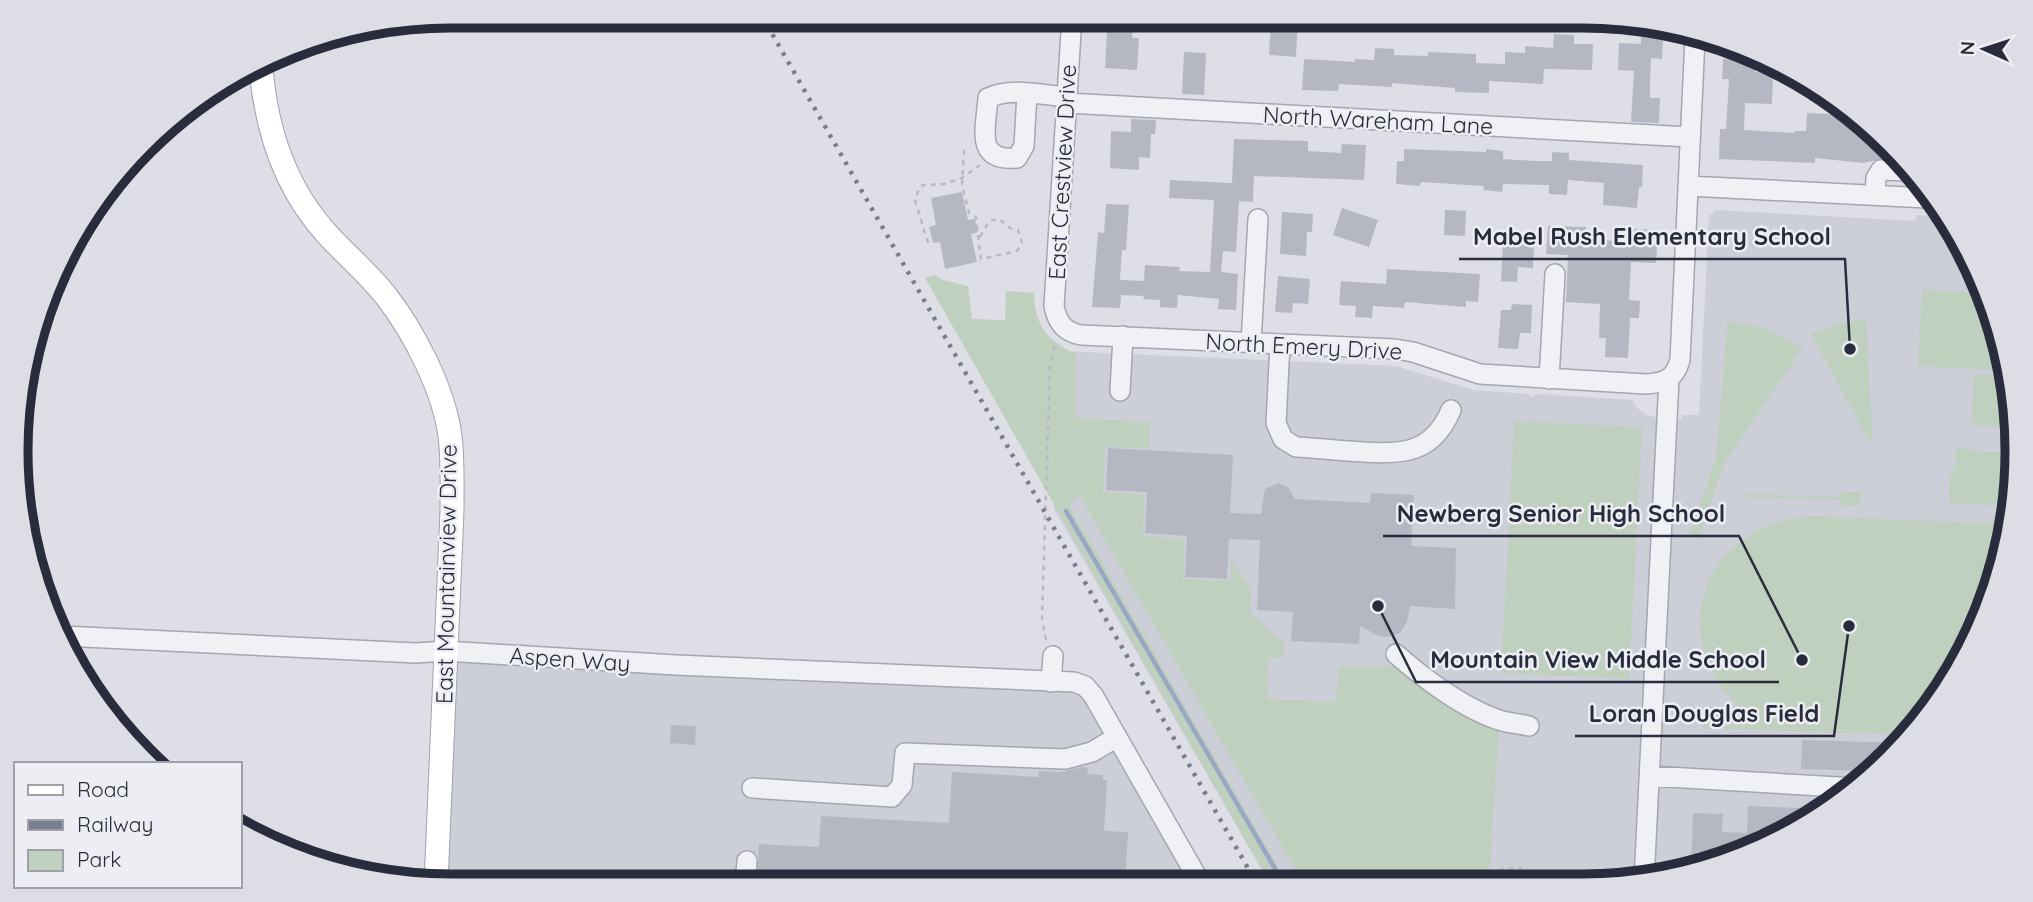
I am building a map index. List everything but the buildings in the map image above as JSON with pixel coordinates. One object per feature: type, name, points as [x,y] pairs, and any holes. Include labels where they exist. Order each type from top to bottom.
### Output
[{"type":"main road","name":"East Mountainview Drive","points":[[261,73],[270,122],[288,178],[304,206],[387,297],[420,352],[439,394],[450,433],[453,466],[436,873]]},
{"type":"street","name":"East Crestview Drive","points":[[1059,333],[1055,306],[1071,28]]},
{"type":"street","points":[[1645,869],[1669,379],[1679,360],[1695,43]]},
{"type":"street","name":"North Wareham Lane","points":[[1027,94],[1067,100],[1690,137]]},
{"type":"street","points":[[1875,195],[1876,178],[1881,170],[1899,171]]},
{"type":"street","points":[[1688,186],[1875,195],[1917,192]]},
{"type":"street","points":[[1251,343],[1258,219]]},
{"type":"street","points":[[1549,379],[1555,274]]},
{"type":"street","name":"North Emery Drive","points":[[1059,333],[1404,351],[1480,374],[1646,384],[1669,379]]},
{"type":"street","points":[[1120,391],[1123,336]]},
{"type":"street","points":[[1280,344],[1276,423],[1283,439],[1296,447],[1388,452],[1410,450],[1438,433],[1451,410]]},
{"type":"street","name":"Aspen Way","points":[[71,636],[416,653],[445,651],[690,666],[1051,682]]},
{"type":"street","points":[[1396,654],[1415,671],[1461,701],[1499,720],[1528,726]]},
{"type":"street","points":[[1052,656],[1051,682],[1074,682],[1085,686],[1093,695],[1195,874]]},
{"type":"street","points":[[752,788],[892,797],[902,785],[905,753],[1065,759],[1092,752],[1117,737]]},
{"type":"street","points":[[1650,776],[1840,787]]},
{"type":"street","points":[[746,874],[747,861]]},
{"type":"path","points":[[964,150],[962,185],[969,213],[975,217],[980,237],[981,259],[1017,251],[1022,243],[1018,230],[1010,228],[999,219],[989,221],[980,237]]},
{"type":"path","points":[[928,243],[924,223],[916,205],[916,195],[923,185],[944,184],[962,178],[982,163]]},
{"type":"path","points":[[1052,656],[1045,639],[1042,618],[1050,363],[1059,333]]},
{"type":"path","points":[[1488,874],[1495,870],[1522,868]]},
{"type":"shaded area","points":[[1716,210],[1915,221],[1916,215],[1934,216],[1973,289],[1997,368],[2004,423],[2004,479],[1997,534],[1983,587],[1961,638],[1934,686],[1900,730],[1840,787],[1769,830],[1718,852],[1691,860],[1637,870],[1582,874],[1264,874],[1054,509],[1063,351],[1396,366],[1473,390],[1528,394],[1532,397],[1537,394],[1633,400],[1636,407],[1648,416],[1682,419],[1682,415],[1699,415],[1709,216]]},
{"type":"shaded area","points":[[445,651],[1051,682],[1093,695],[1200,874],[451,874],[433,873]]},
{"type":"green space","points":[[935,275],[943,280],[968,286],[972,319],[1005,320],[1006,291],[1034,293],[1037,314],[1044,331],[1058,344],[1076,354],[1076,418],[1150,422],[1150,448],[1105,447],[1103,492],[1145,495],[1143,536],[1185,539],[1183,579],[1230,581],[1231,559],[1251,590],[1250,613],[1284,643],[1283,658],[1269,658],[1267,699],[1336,702],[1339,667],[1394,666],[1499,726],[1490,867],[1481,874],[1298,874],[1080,496],[1068,503],[1282,874],[1264,874],[925,278]]},
{"type":"green space","points":[[1922,289],[1974,292],[1997,368],[1994,370],[1918,366]]},
{"type":"green space","points":[[1866,319],[1873,442],[1870,443],[1811,334],[1838,323]]},
{"type":"green space","points":[[1728,321],[1767,329],[1803,347],[1725,462],[1698,539],[1689,535],[1716,459]]},
{"type":"green space","points":[[1974,375],[1998,376],[2001,427],[1972,426]]},
{"type":"green space","points":[[1514,421],[1642,427],[1629,679],[1501,673]]},
{"type":"green space","points":[[1962,447],[1998,452],[2005,450],[2001,506],[1949,503],[1950,477],[1957,463],[1954,456],[1956,450]]},
{"type":"green space","points":[[1842,492],[1861,492],[1860,506],[1841,506],[1841,500],[1745,497],[1745,494],[1841,497]]},
{"type":"green space","points":[[1811,516],[1998,524],[1983,587],[1961,638],[1934,686],[1896,735],[1702,728],[1702,709],[1743,710],[1718,681],[1704,650],[1700,618],[1706,588],[1721,561],[1744,539],[1774,523]]},
{"type":"waterway","points":[[1066,511],[1278,874]]},
{"type":"railway","points":[[769,28],[1251,874]]},
{"type":"place","name":"Mabel Rush Elementary School","points":[[1850,349]]},
{"type":"place","name":"Mountain View Middle School","points":[[1378,606]]},
{"type":"place","name":"Loran Douglas Field","points":[[1849,626]]},
{"type":"place","name":"Newberg Senior High School","points":[[1802,660]]}]
